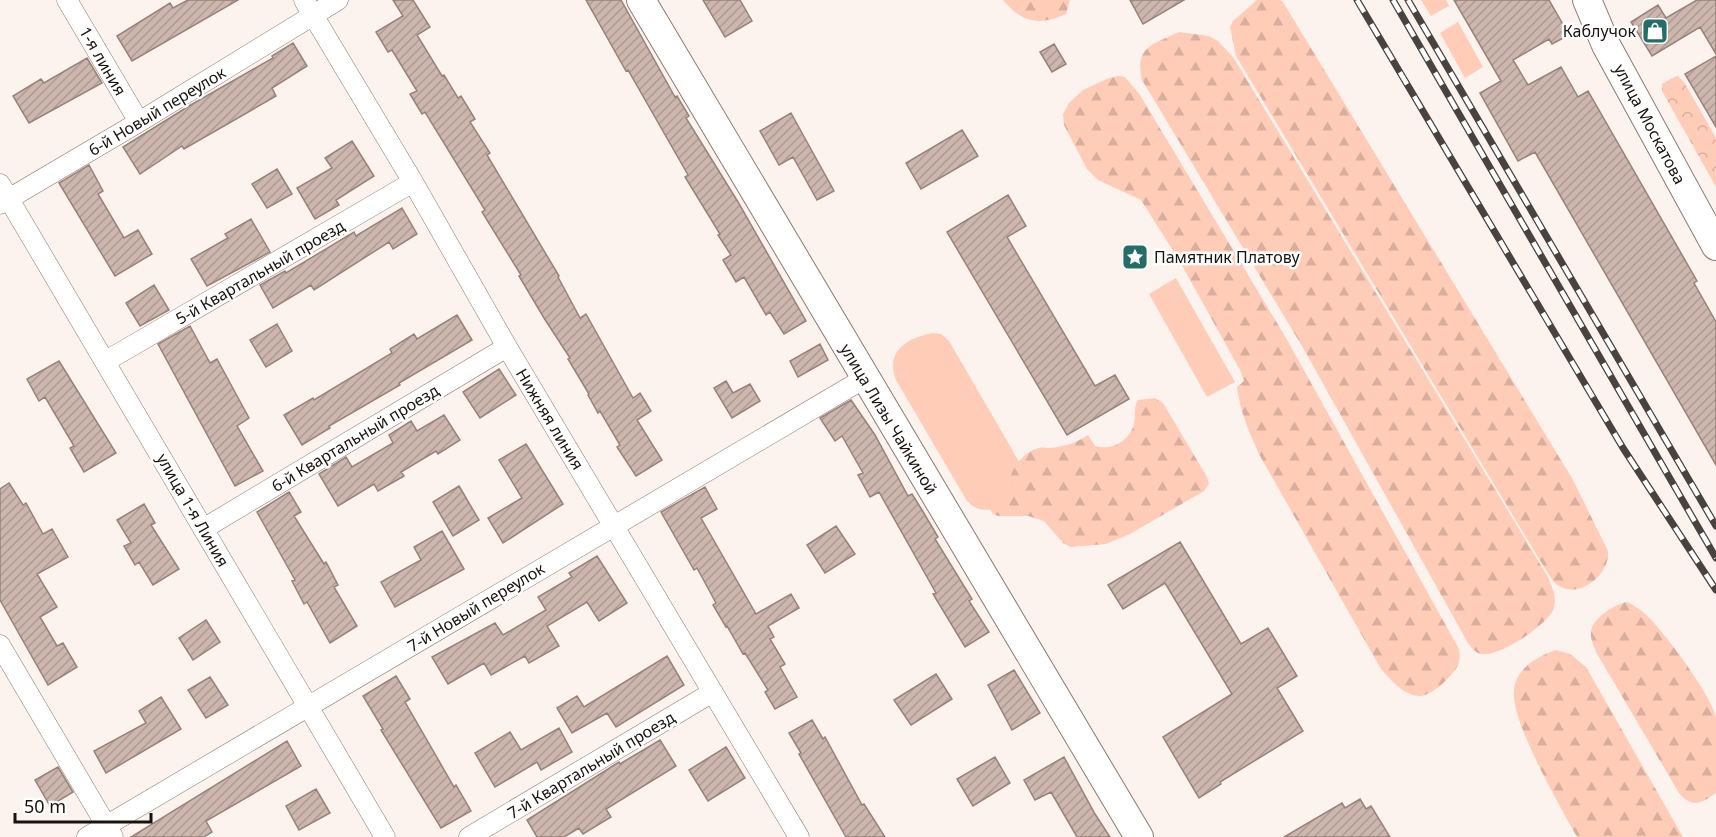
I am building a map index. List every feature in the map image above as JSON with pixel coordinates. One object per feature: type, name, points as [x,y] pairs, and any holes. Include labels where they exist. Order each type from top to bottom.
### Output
[{"type":"main road","name":"улица Лизы Чайкиной","points":[[641,0],[1139,837]]},
{"type":"main road","name":"улица Москатова","points":[[1587,0],[1606,45],[1716,246]]},
{"type":"main road","points":[[1601,0],[1606,45]]},
{"type":"street","name":"1-я линия","points":[[68,0],[139,122]]},
{"type":"street","name":"6-й Новый переулок","points":[[3,196],[139,122],[308,8],[338,0]]},
{"type":"street","name":"Нижняя линия","points":[[308,8],[799,837]]},
{"type":"street","name":"5-й Квартальный проезд","points":[[106,362],[413,182]]},
{"type":"street","name":"улица 1-я Линия","points":[[3,196],[106,362],[385,837]]},
{"type":"street","name":"6-й Квартальный проезд","points":[[203,529],[507,347]]},
{"type":"street","name":"7-й Новый переулок","points":[[87,837],[110,831],[308,706],[865,378]]},
{"type":"street","points":[[0,645],[110,831]]},
{"type":"street","name":"7-й Квартальный проезд","points":[[470,837],[713,692]]},
{"type":"green space","points":[[1003,0],[1070,0],[1066,14],[1039,21],[1017,14]]},
{"type":"green space","points":[[1257,0],[1283,2],[1573,480],[1608,551],[1607,560],[1599,576],[1584,587],[1567,589],[1559,586],[1547,572],[1236,56],[1230,27],[1233,21]]},
{"type":"green space","points":[[1421,0],[1446,0],[1449,6],[1431,16]]},
{"type":"green space","points":[[1458,22],[1483,67],[1465,78],[1440,33]]},
{"type":"green space","points":[[1179,32],[1209,36],[1218,41],[1233,57],[1548,577],[1554,596],[1554,608],[1544,622],[1514,644],[1494,653],[1480,654],[1468,643],[1302,346],[1142,80],[1140,69],[1144,53],[1154,43]]},
{"type":"green space","points":[[1118,76],[1125,77],[1140,95],[1286,338],[1459,649],[1457,667],[1446,681],[1430,693],[1420,696],[1409,693],[1398,687],[1381,669],[1260,456],[1240,405],[1237,387],[1244,381],[1240,370],[1179,260],[1141,200],[1098,180],[1087,169],[1064,125],[1063,114],[1069,103],[1083,90]]},
{"type":"green space","points":[[1678,76],[1684,82],[1716,138],[1716,187],[1662,91],[1662,84]]},
{"type":"green space","points":[[1176,278],[1235,382],[1207,397],[1149,294]]},
{"type":"green space","points":[[933,333],[941,334],[949,341],[1021,465],[995,509],[980,509],[967,501],[896,380],[893,361],[896,354],[907,342]]},
{"type":"green space","points":[[1155,398],[1163,403],[1207,477],[1209,484],[1204,491],[1130,534],[1106,544],[1071,547],[1063,543],[1044,521],[1028,516],[993,514],[988,506],[1009,486],[1018,462],[1028,453],[1040,448],[1070,444],[1088,435],[1095,446],[1107,447],[1119,444],[1132,430],[1138,400]]},
{"type":"green space","points":[[1627,602],[1644,613],[1664,634],[1697,680],[1713,708],[1716,718],[1716,793],[1701,802],[1688,801],[1679,793],[1593,645],[1591,632],[1595,622],[1610,609]]},
{"type":"green space","points":[[1556,650],[1570,654],[1586,667],[1683,837],[1577,837],[1538,763],[1519,721],[1515,703],[1514,689],[1519,675],[1536,659]]},
{"type":"building","points":[[188,0],[238,0],[132,61],[117,36],[170,3],[173,8]]},
{"type":"building","points":[[393,0],[413,0],[430,27],[417,35],[442,76],[444,75],[458,98],[461,96],[475,119],[470,122],[490,153],[487,155],[559,276],[580,318],[586,314],[633,398],[640,393],[651,411],[637,420],[662,460],[636,476],[617,447],[620,445],[600,411],[598,413],[568,359],[570,358],[482,212],[485,210],[425,112],[422,114],[410,94],[417,91],[392,50],[388,52],[376,32],[403,16]]},
{"type":"building","points":[[586,0],[621,0],[675,97],[677,96],[689,116],[686,118],[738,202],[806,321],[784,334],[770,312],[766,315],[744,277],[736,282],[723,260],[731,255],[718,235],[720,234],[685,177],[688,175]]},
{"type":"building","points":[[703,0],[740,0],[752,21],[725,37]]},
{"type":"building","points":[[1130,0],[1184,0],[1143,24]]},
{"type":"building","points":[[1454,0],[1549,0],[1569,35],[1552,44],[1549,39],[1513,60],[1528,85],[1561,67],[1578,97],[1588,91],[1697,281],[1694,283],[1716,322],[1716,465],[1535,152],[1518,161],[1480,93],[1501,81]]},
{"type":"building","points":[[1697,0],[1716,0],[1716,54],[1700,27],[1652,56],[1631,22],[1658,5],[1666,18]]},
{"type":"building","points":[[293,43],[307,66],[272,88],[276,96],[184,149],[182,146],[140,174],[123,147],[273,58],[272,56]]},
{"type":"building","points":[[1054,44],[1066,64],[1052,72],[1040,52]]},
{"type":"building","points":[[1716,56],[1716,127],[1685,74]]},
{"type":"building","points":[[87,58],[102,83],[29,123],[13,96],[41,79],[44,83]]},
{"type":"building","points":[[791,113],[834,191],[817,200],[793,157],[779,165],[760,131]]},
{"type":"building","points":[[962,130],[978,156],[921,189],[906,163]]},
{"type":"building","points":[[352,141],[374,176],[336,200],[339,205],[315,219],[297,188],[332,168],[325,158]]},
{"type":"building","points":[[89,165],[103,191],[98,194],[124,238],[138,230],[152,254],[115,276],[59,183]]},
{"type":"building","points":[[277,169],[292,194],[267,208],[252,184]]},
{"type":"building","points":[[1008,195],[1026,226],[1007,237],[1095,386],[1115,375],[1129,399],[1067,435],[947,232]]},
{"type":"building","points":[[402,208],[417,234],[393,249],[389,242],[314,290],[311,285],[273,308],[260,285],[285,271],[286,273],[354,232],[356,236]]},
{"type":"building","points":[[251,219],[270,252],[207,286],[191,259],[228,238],[225,234]]},
{"type":"building","points":[[154,285],[169,310],[140,326],[126,303]]},
{"type":"building","points":[[457,315],[472,340],[329,426],[330,428],[302,445],[284,415],[313,398],[314,400],[392,353],[390,349],[414,334],[417,339]]},
{"type":"building","points":[[277,324],[292,351],[266,367],[250,340]]},
{"type":"building","points":[[190,326],[210,363],[217,359],[249,418],[237,426],[263,471],[235,486],[158,344]]},
{"type":"building","points":[[820,344],[828,360],[798,377],[790,361]]},
{"type":"building","points":[[59,361],[116,453],[84,472],[70,448],[74,446],[45,397],[39,401],[27,379]]},
{"type":"building","points":[[499,369],[516,395],[480,418],[463,392]]},
{"type":"building","points":[[726,381],[733,393],[750,384],[760,401],[732,418],[714,388]]},
{"type":"building","points":[[851,400],[875,435],[908,496],[912,494],[922,510],[938,537],[935,539],[972,599],[969,601],[989,632],[965,647],[933,594],[936,593],[879,492],[870,497],[858,475],[863,473],[842,436],[835,441],[820,418]]},
{"type":"building","points":[[444,415],[460,440],[438,454],[436,451],[401,472],[404,476],[378,491],[374,484],[338,506],[319,474],[346,457],[352,467],[393,443],[389,435],[411,421],[417,431]]},
{"type":"building","points":[[526,444],[563,504],[503,543],[488,518],[522,498],[499,460]]},
{"type":"building","points":[[9,483],[23,505],[26,503],[43,534],[52,529],[68,557],[37,574],[57,607],[40,617],[57,646],[63,643],[77,667],[48,685],[0,600],[0,489]]},
{"type":"building","points":[[459,486],[479,520],[453,536],[433,502]]},
{"type":"building","points":[[705,487],[717,509],[701,518],[756,614],[791,594],[799,608],[768,626],[774,637],[770,639],[785,664],[780,667],[797,697],[775,709],[765,692],[768,690],[726,627],[713,605],[716,603],[697,568],[694,570],[661,512]]},
{"type":"building","points":[[289,492],[301,512],[294,516],[324,564],[326,562],[338,585],[334,587],[357,626],[330,643],[307,602],[304,604],[292,581],[295,580],[257,512]]},
{"type":"building","points":[[144,504],[155,523],[151,525],[179,569],[153,585],[139,562],[135,565],[124,546],[131,543],[117,520]]},
{"type":"building","points":[[836,526],[855,554],[825,573],[807,545]]},
{"type":"building","points":[[442,531],[464,569],[395,607],[381,582],[421,560],[414,547]]},
{"type":"building","points":[[1180,542],[1241,644],[1268,628],[1297,676],[1277,688],[1303,731],[1220,782],[1221,784],[1199,798],[1163,737],[1232,694],[1165,583],[1123,609],[1108,585]]},
{"type":"building","points":[[597,556],[627,603],[599,621],[587,602],[547,626],[559,646],[529,663],[525,656],[491,675],[484,663],[448,684],[432,657],[495,623],[503,635],[546,610],[538,597],[572,577],[569,573]]},
{"type":"building","points":[[206,620],[220,642],[193,660],[179,638]]},
{"type":"building","points":[[667,656],[684,685],[616,727],[607,713],[572,733],[557,708],[577,696],[584,707]]},
{"type":"building","points":[[1014,670],[1040,713],[1012,730],[988,685]]},
{"type":"building","points":[[936,674],[952,699],[911,725],[894,700]]},
{"type":"building","points":[[396,676],[410,699],[405,702],[454,787],[456,785],[471,811],[441,828],[381,730],[383,729],[363,696]]},
{"type":"building","points":[[210,677],[228,705],[206,718],[188,690]]},
{"type":"building","points":[[161,697],[181,729],[106,773],[94,751],[146,723],[139,711]]},
{"type":"building","points":[[812,720],[823,739],[825,737],[862,805],[864,804],[885,837],[846,837],[789,733]]},
{"type":"building","points":[[559,728],[572,752],[541,770],[537,762],[495,787],[475,753],[510,732],[521,750]]},
{"type":"building","points":[[660,740],[676,766],[606,809],[611,817],[583,834],[579,828],[564,837],[537,837],[527,820],[619,762],[620,764]]},
{"type":"building","points":[[287,741],[301,766],[206,821],[212,832],[204,837],[131,837]]},
{"type":"building","points":[[726,747],[745,778],[708,801],[689,770]]},
{"type":"building","points":[[995,757],[1010,783],[973,806],[957,779]]},
{"type":"building","points":[[1064,757],[1110,837],[1077,837],[1051,792],[1035,800],[1024,780]]},
{"type":"building","points":[[58,767],[73,792],[50,806],[35,780]]},
{"type":"building","points":[[316,789],[330,813],[299,830],[286,806]]},
{"type":"building","points":[[1360,799],[1366,809],[1371,806],[1390,837],[1284,837],[1342,803],[1345,808]]},
{"type":"railway","points":[[1357,0],[1623,448],[1716,590]]},
{"type":"railway","points":[[1393,0],[1716,558]]},
{"type":"railway","points":[[1408,0],[1716,526]]},
{"type":"place","name":"Каблучок","points":[[1655,31]]},
{"type":"place","name":"Памятник Платову","points":[[1135,257]]}]
